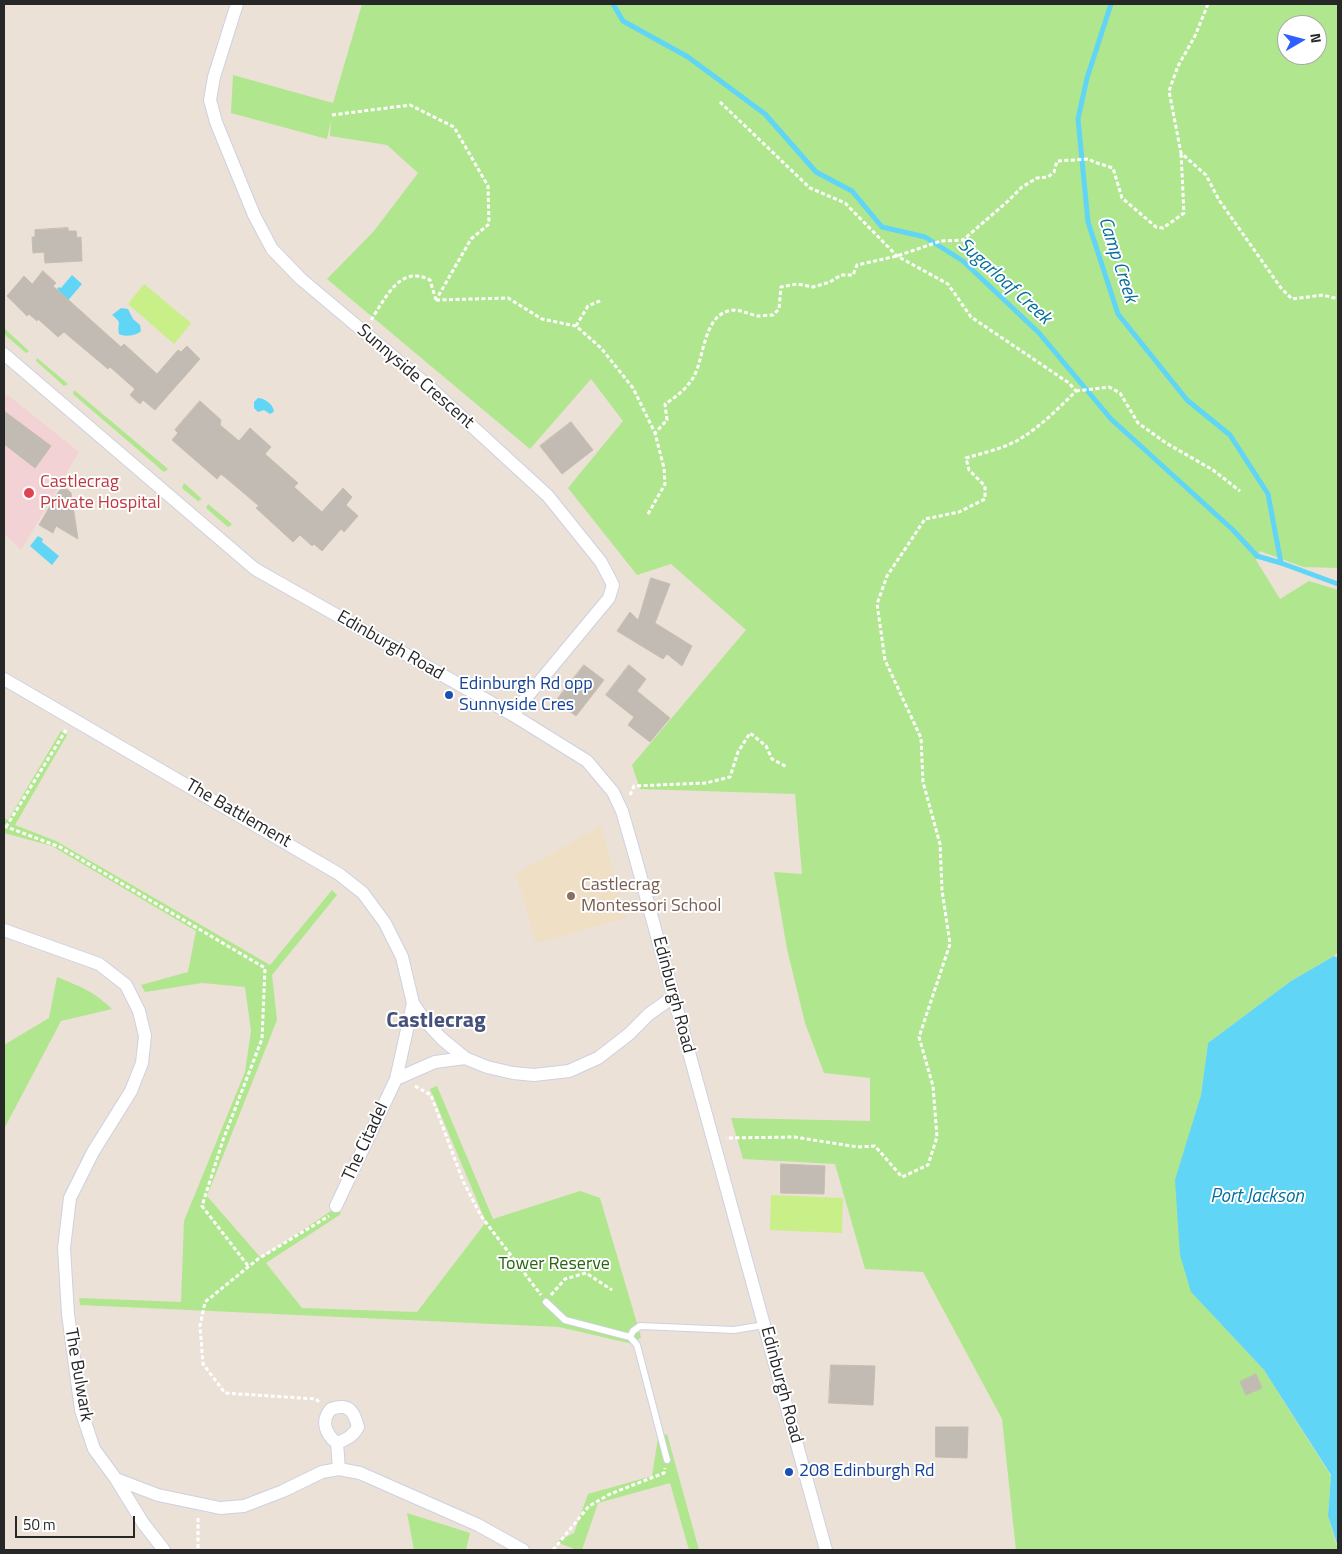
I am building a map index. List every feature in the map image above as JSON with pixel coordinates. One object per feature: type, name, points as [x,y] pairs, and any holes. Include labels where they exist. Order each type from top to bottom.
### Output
[{"type":"street","name":"Sunnyside Crescent","points":[[237,4],[210,100],[216,122],[254,215],[272,249],[301,279],[426,384],[548,496],[601,562],[612,585],[609,598],[526,698],[514,716]]},
{"type":"street","name":"Edinburgh Road","points":[[4,354],[255,569],[514,716],[587,761],[612,792],[622,811],[826,1550]]},
{"type":"street","name":"The Battlement","points":[[4,678],[339,874],[363,893],[385,923],[402,957],[413,1003],[425,1021],[442,1039],[465,1058]]},
{"type":"street","name":"The Bulwark","points":[[4,930],[99,964],[126,985],[139,1011],[144,1036],[142,1063],[131,1091],[93,1152],[70,1198],[64,1248],[68,1314],[81,1410],[94,1449],[116,1479],[143,1523],[164,1550]]},
{"type":"street","points":[[399,1078],[435,1062],[465,1058],[487,1067],[513,1073],[534,1075],[568,1071],[598,1058],[629,1034],[649,1014],[673,997]]},
{"type":"street","name":"The Battlement","points":[[400,1060],[413,1003]]},
{"type":"street","name":"The Citadel","points":[[336,1206],[399,1078],[400,1060]]},
{"type":"street","points":[[337,1443],[349,1438],[358,1427],[355,1415],[349,1408],[340,1406],[328,1412],[325,1420],[330,1438],[337,1443],[340,1469]]},
{"type":"street","points":[[116,1479],[158,1494],[220,1508],[244,1506],[283,1491],[322,1472],[340,1469],[360,1473],[478,1525],[522,1550]]},
{"type":"lane","points":[[546,1302],[565,1320],[630,1337],[637,1345],[667,1460]]},
{"type":"lane","points":[[630,1337],[633,1331],[640,1326],[734,1330],[764,1325]]},
{"type":"path","points":[[655,433],[667,420],[664,404],[686,387],[694,376],[703,345],[714,320],[726,311],[740,310],[758,316],[773,315],[779,309],[781,287],[796,284],[813,287],[830,282],[841,275],[853,275],[857,264],[897,256],[941,241],[963,240],[1022,187],[1037,178],[1048,177],[1054,172],[1057,161],[1088,159],[1113,168],[1122,198],[1156,227],[1162,228],[1184,213],[1180,152],[1169,91],[1178,66],[1195,36],[1208,4]]},
{"type":"path","points":[[720,102],[810,188],[845,203],[897,256],[948,284],[970,317],[1069,383],[1076,390]]},
{"type":"path","points":[[332,115],[410,105],[454,127],[488,186],[489,224],[471,239],[436,300]]},
{"type":"path","points":[[1180,152],[1206,175],[1219,200],[1281,288],[1292,299],[1323,295],[1338,299]]},
{"type":"path","points":[[364,331],[392,287],[408,276],[422,276],[430,280],[436,300]]},
{"type":"path","points":[[436,300],[508,298],[542,319],[576,326],[601,348],[633,388],[655,433],[664,468],[665,484],[648,514]]},
{"type":"path","points":[[576,326],[588,306],[602,300]]},
{"type":"path","points":[[713,1139],[794,1137],[858,1147],[875,1146],[902,1177],[928,1165],[937,1137],[933,1086],[919,1037],[950,944],[942,890],[940,844],[923,782],[921,738],[885,660],[877,604],[887,576],[926,519],[959,512],[985,499],[985,486],[969,470],[966,458],[1020,439],[1062,405],[1076,390],[1109,387],[1120,393],[1138,424],[1206,466],[1240,491]]},
{"type":"path","points":[[73,719],[5,827],[60,847],[265,968],[262,1039],[223,1140],[202,1206],[249,1266]]},
{"type":"path","points":[[622,811],[634,786],[706,783],[730,777],[738,752],[750,733],[766,746],[772,759],[787,767]]},
{"type":"path","points":[[399,1078],[431,1096],[463,1181],[480,1216],[546,1302],[565,1279],[586,1272],[612,1290]]},
{"type":"path","points":[[328,1412],[316,1398],[225,1393],[203,1364],[200,1326],[205,1302],[249,1266],[327,1218],[336,1206]]},
{"type":"path","points":[[552,1550],[589,1506],[610,1494],[664,1474],[667,1460]]},
{"type":"path","points":[[198,1504],[198,1550]]},
{"type":"shaded area","name":"Castlecrag Private Hospital","points":[[4,395],[9,396],[79,452],[21,550],[4,534]]},
{"type":"shaded area","name":"Castlecrag Montessori School","points":[[601,826],[626,918],[536,943],[516,874]]},
{"type":"green space","points":[[362,4],[1338,4],[1338,568],[1303,567],[1260,551],[1256,560],[1280,599],[1309,581],[1338,590],[1338,952],[1291,981],[1208,1043],[1201,1095],[1192,1125],[1191,1292],[1264,1370],[1331,1476],[1328,1516],[1338,1550],[1016,1550],[1002,1419],[923,1272],[865,1269],[835,1164],[743,1159],[731,1118],[870,1121],[870,1078],[824,1073],[805,1023],[787,949],[774,872],[802,874],[795,794],[640,789],[632,765],[746,630],[671,564],[637,575],[568,488],[623,421],[591,379],[530,449],[327,279],[374,231],[418,173],[387,145],[330,136],[331,120],[327,139],[231,113],[233,75],[333,103]]},
{"type":"green space","points":[[144,284],[191,323],[174,344],[128,304]]},
{"type":"green space","points":[[4,328],[29,351],[26,353],[4,334]]},
{"type":"green space","points":[[37,358],[68,384],[64,386],[36,361]]},
{"type":"green space","points":[[74,390],[168,469],[164,472],[73,394]]},
{"type":"green space","points":[[184,483],[202,499],[198,501],[182,488]]},
{"type":"green space","points":[[208,504],[232,524],[228,527],[206,508]]},
{"type":"green space","name":"Tower Reserve","points":[[61,731],[67,735],[15,825],[56,841],[270,965],[332,890],[337,895],[272,975],[277,1020],[207,1196],[261,1258],[337,1207],[341,1214],[266,1263],[302,1308],[417,1312],[486,1222],[430,1089],[437,1086],[493,1219],[580,1191],[600,1198],[641,1337],[633,1344],[559,1327],[80,1305],[79,1298],[181,1302],[184,1221],[245,1072],[251,1031],[245,987],[202,983],[145,992],[141,985],[188,972],[196,931],[52,846],[4,833],[4,818],[8,820]]},
{"type":"green space","points":[[57,977],[93,994],[112,1009],[61,1021],[4,1129],[4,1045],[49,1018]]},
{"type":"green space","points":[[771,1195],[843,1198],[842,1233],[770,1230]]},
{"type":"green space","points":[[667,1434],[699,1550],[689,1550],[670,1483],[598,1503],[582,1550],[556,1542],[574,1533],[588,1494],[652,1476],[658,1438]]},
{"type":"green space","points":[[407,1513],[470,1533],[466,1550],[414,1550]]},
{"type":"water","points":[[72,275],[82,284],[65,304],[56,296],[59,291],[57,289],[61,288]]},
{"type":"water","points":[[121,308],[128,309],[133,319],[140,325],[141,331],[139,333],[130,336],[119,334],[119,322],[112,315]]},
{"type":"water","points":[[258,398],[268,402],[274,411],[270,414],[264,410],[258,412],[254,408],[254,402]]},
{"type":"water","points":[[38,536],[43,539],[42,542],[59,556],[52,565],[30,546]]},
{"type":"water","name":"Port Jackson","points":[[1334,956],[1338,958],[1338,1547],[1328,1516],[1331,1475],[1264,1370],[1191,1292],[1180,1255],[1175,1180],[1201,1095],[1208,1043],[1291,981]]},
{"type":"building","points":[[68,228],[68,231],[76,231],[77,238],[81,237],[82,261],[45,263],[44,252],[33,253],[32,237],[35,237],[35,230]]},
{"type":"building","points":[[43,271],[56,283],[53,286],[121,347],[124,344],[157,374],[178,350],[181,352],[187,346],[200,359],[155,410],[143,400],[140,404],[130,395],[135,389],[110,367],[108,369],[64,332],[58,337],[38,319],[37,321],[29,314],[27,316],[7,296],[24,276],[32,284]]},
{"type":"building","points":[[200,401],[221,420],[220,425],[239,441],[250,428],[271,447],[265,454],[298,483],[294,487],[322,512],[343,488],[352,497],[346,505],[358,516],[344,532],[341,529],[322,551],[314,544],[312,546],[300,535],[293,542],[256,508],[259,506],[239,489],[221,474],[217,479],[172,440],[178,433],[175,430]]},
{"type":"building","name":"Castlecrag Private Hospital","points":[[4,411],[51,446],[35,468],[4,444]]},
{"type":"building","points":[[571,422],[593,450],[562,474],[540,446]]},
{"type":"building","points":[[62,489],[67,489],[71,493],[78,539],[56,526],[53,533],[39,525]]},
{"type":"building","points":[[651,578],[670,584],[655,623],[692,646],[682,666],[667,654],[663,659],[617,631],[630,612],[638,620]]},
{"type":"building","points":[[584,665],[604,680],[576,716],[556,701]]},
{"type":"building","points":[[629,665],[646,679],[637,691],[670,718],[650,742],[628,725],[634,717],[606,695]]},
{"type":"building","points":[[781,1164],[825,1166],[824,1194],[781,1193]]},
{"type":"building","points":[[831,1365],[875,1366],[873,1405],[829,1403]]},
{"type":"building","points":[[1256,1374],[1262,1388],[1246,1395],[1240,1382]]},
{"type":"building","points":[[936,1427],[968,1427],[967,1458],[936,1457]]},
{"type":"waterway","name":"Sugarloaf Creek","points":[[613,4],[623,21],[688,57],[765,114],[816,172],[852,191],[882,227],[925,237],[963,261],[1039,333],[1111,419],[1233,530],[1257,556],[1338,584]]},
{"type":"waterway","name":"Camp Creek","points":[[1111,4],[1087,78],[1078,119],[1088,222],[1118,314],[1187,400],[1230,435],[1268,494],[1281,563]]},
{"type":"place","name":"Castlecrag Private Hospital","points":[[29,493]]},
{"type":"place","name":"Edinburgh Rd opp Sunnyside Cres","points":[[449,695]]},
{"type":"place","name":"Castlecrag Montessori School","points":[[571,896]]},
{"type":"place","name":"208 Edinburgh Rd","points":[[789,1472]]},
{"type":"district","name":"Castlecrag","points":[[436,1022]]}]
